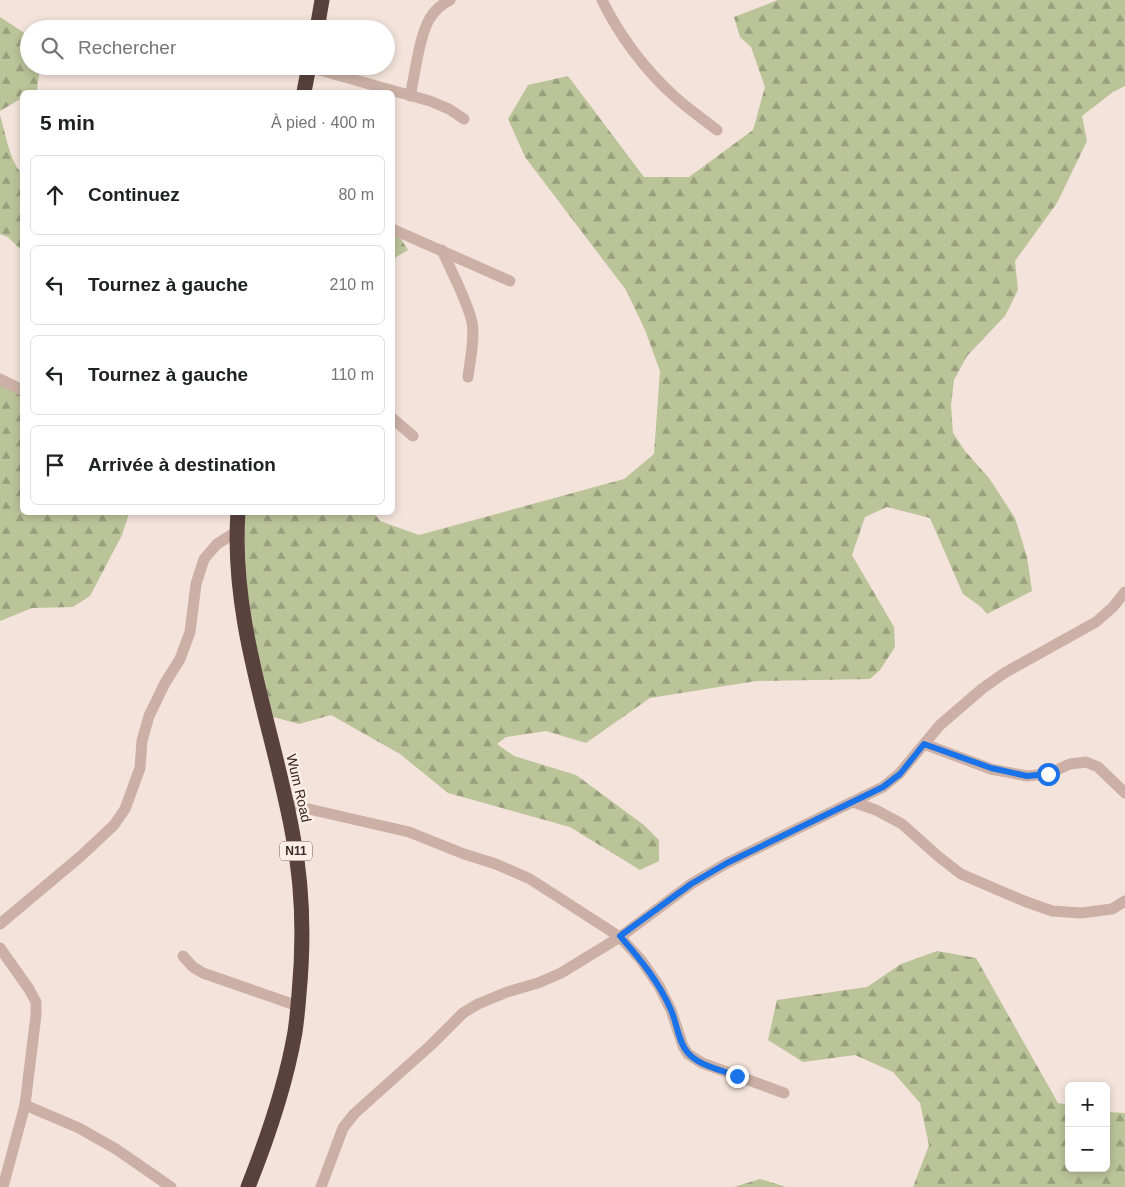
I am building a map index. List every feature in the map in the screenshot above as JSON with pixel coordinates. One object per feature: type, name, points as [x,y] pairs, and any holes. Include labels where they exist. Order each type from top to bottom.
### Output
[{"type":"highway","points":[[319,20],[322,0]]},
{"type":"highway","points":[[304,90],[307,75]]},
{"type":"highway","name":"Wum Road","points":[[238,515],[236,532],[239,585],[250,646],[287,804],[299,872],[303,931],[296,1031],[282,1088],[248,1187]]},
{"type":"street","points":[[410,96],[423,35],[430,17],[442,4],[450,0]]},
{"type":"street","points":[[602,0],[633,50],[648,70],[674,97],[717,130]]},
{"type":"street","points":[[337,75],[389,90]]},
{"type":"street","points":[[395,92],[430,101],[449,109],[464,119]]},
{"type":"street","points":[[395,230],[510,282]]},
{"type":"street","points":[[442,250],[472,323],[468,376]]},
{"type":"street","points":[[0,379],[20,389]]},
{"type":"street","points":[[395,421],[413,436]]},
{"type":"street","points":[[0,924],[81,856],[114,825],[125,809],[140,768],[142,741],[149,716],[165,683],[180,659],[190,632],[196,584],[204,560],[217,544],[236,532]]},
{"type":"street","points":[[321,1187],[343,1128],[354,1114],[431,1045],[463,1013],[478,1004],[507,992],[561,973],[620,936],[691,884],[727,863],[883,787],[900,774],[940,725],[982,688],[1006,672],[1096,622],[1113,607],[1125,592]]},
{"type":"street","points":[[924,744],[991,768],[1027,776],[1048,774],[1070,764],[1086,762],[1098,767],[1125,793]]},
{"type":"street","points":[[854,802],[876,810],[902,824],[961,874],[1024,901],[1052,911],[1081,912],[1112,909],[1125,901]]},
{"type":"street","points":[[287,804],[409,832],[530,878],[620,936],[641,960],[658,986],[671,1010],[683,1046],[688,1054],[702,1063],[784,1093]]},
{"type":"street","points":[[0,948],[36,1002],[25,1105],[3,1187]]},
{"type":"street","points":[[183,956],[193,967],[203,973],[298,1006]]},
{"type":"street","points":[[25,1105],[78,1128],[116,1149],[171,1187]]},
{"type":"green space","points":[[778,0],[1125,0],[1125,86],[1113,92],[1082,116],[1087,141],[1057,203],[1015,261],[1018,290],[1005,316],[967,356],[954,380],[951,405],[953,433],[965,451],[989,478],[1015,518],[1027,557],[1032,591],[987,614],[981,607],[963,594],[930,518],[887,507],[865,517],[852,555],[894,627],[895,647],[880,670],[870,679],[756,681],[650,698],[586,743],[546,731],[506,737],[497,744],[514,756],[576,775],[644,825],[659,840],[659,861],[640,870],[570,827],[448,793],[400,754],[331,715],[299,724],[266,715],[250,646],[238,515],[376,515],[380,521],[419,535],[624,479],[654,454],[660,371],[645,330],[626,290],[525,157],[508,119],[528,85],[568,76],[644,177],[689,177],[753,130],[765,87],[751,47],[740,37],[734,17]]},
{"type":"green space","points":[[0,17],[20,30],[20,75],[39,75],[37,90],[20,90],[20,99],[0,111]]},
{"type":"green space","points":[[0,115],[8,146],[14,162],[20,170],[20,249],[8,237],[0,234]]},
{"type":"green space","points":[[395,230],[408,250],[395,258]]},
{"type":"green space","points":[[0,379],[20,390],[20,515],[128,515],[122,535],[90,596],[73,607],[32,608],[0,621]]},
{"type":"green space","points":[[937,951],[976,958],[1058,1103],[1065,1104],[1065,1172],[1110,1172],[1110,1112],[1125,1113],[1125,1187],[913,1187],[929,1145],[920,1103],[893,1072],[855,1055],[803,1062],[768,1040],[777,1000],[867,987],[901,964]]},
{"type":"green space","points":[[760,1179],[786,1187],[734,1187]]},
{"type":"route","points":[[737,1076],[702,1063],[688,1054],[683,1046],[671,1010],[658,986],[641,960],[620,936],[691,884],[727,863],[883,787],[900,774],[924,744],[991,768],[1027,776],[1048,774]]}]
